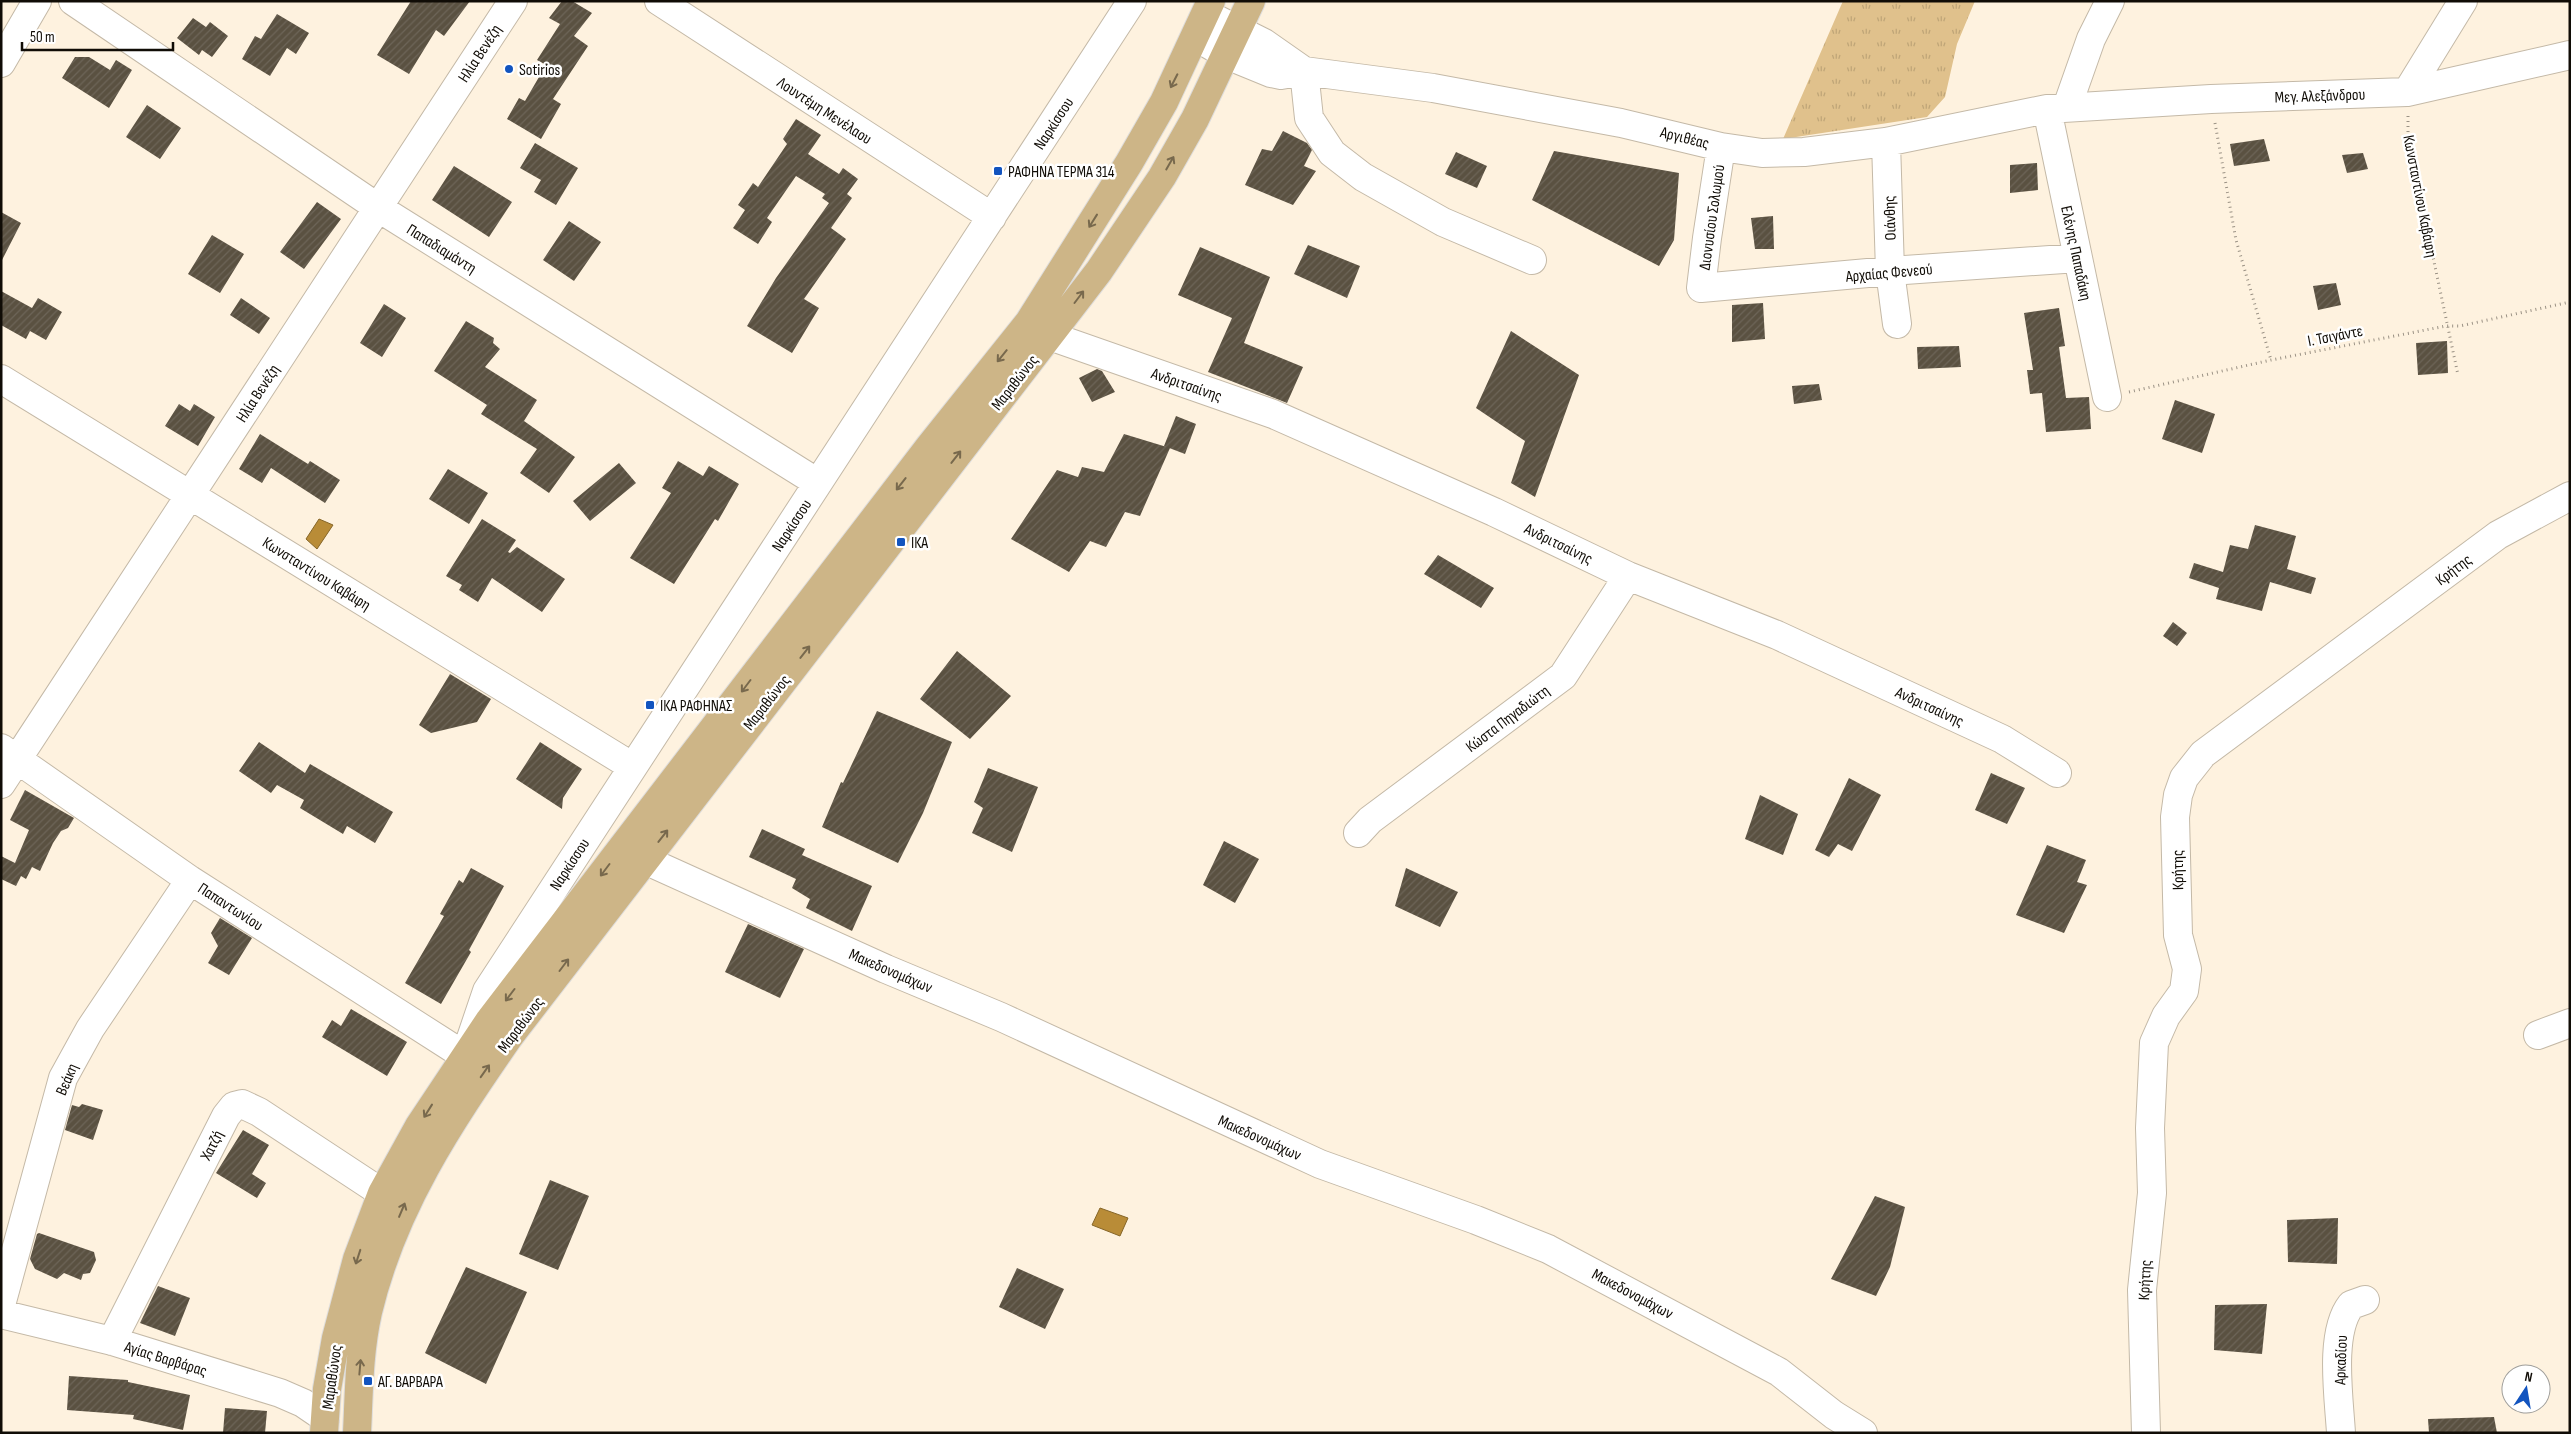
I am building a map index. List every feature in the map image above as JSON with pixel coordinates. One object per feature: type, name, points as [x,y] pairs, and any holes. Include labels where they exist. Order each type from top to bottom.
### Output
[{"type":"main road","name":"Μαραθώνος","points":[[357,1433],[360,1362],[368,1313],[381,1265],[405,1204],[461,1106],[509,1037],[1050,336],[1132,226],[1208,97],[1251,1]]},
{"type":"main road","name":"Μαραθώνος","points":[[325,1425],[331,1368],[343,1308],[357,1259],[382,1193],[419,1126],[465,1056],[840,564],[1029,322],[1129,163],[1164,102],[1204,18]]},
{"type":"street","points":[[1,63],[37,1]]},
{"type":"street","name":"Παπαδιαμάντη","points":[[73,1],[377,208],[818,483]]},
{"type":"street","name":"Ηλία Βενέζη","points":[[1,784],[9,753],[191,495],[513,1]]},
{"type":"street","name":"Λουντέμη Μενέλαου","points":[[659,1],[992,217]]},
{"type":"street","name":"Ναρκίσσου","points":[[465,1056],[487,991],[1132,1]]},
{"type":"street","points":[[2057,108],[2110,1]]},
{"type":"street","points":[[2407,92],[2463,1]]},
{"type":"street","points":[[1204,18],[1238,30],[1264,43],[1304,71],[1309,118],[1332,153],[1364,177],[1443,222],[1532,260]]},
{"type":"street","points":[[1204,18],[1226,56],[1281,75],[1304,71]]},
{"type":"street","name":"Μεγ. Αλεξάνδρου","points":[[2057,108],[2211,99],[2407,92],[2570,55]]},
{"type":"street","name":"Αργιθέας","points":[[1304,71],[1433,88],[1621,122],[1722,147],[1762,152],[1804,152],[1886,142],[2057,108]]},
{"type":"street","name":"Ελένης Παπαδάκη","points":[[2057,108],[2078,258],[2107,397]]},
{"type":"street","name":"Οιάνθης","points":[[1886,142],[1890,271],[1897,324]]},
{"type":"street","name":"Διονυσίου Σολωμού","points":[[1701,288],[1722,147]]},
{"type":"street","name":"Αρχαίας Φενεού","points":[[1701,288],[1890,271],[2078,258]]},
{"type":"street","name":"Ανδριτσαίνης","points":[[1050,336],[1273,414],[1494,512],[1628,576],[1777,635],[2002,739],[2057,774]]},
{"type":"street","name":"Κωνσταντίνου Καβάφη","points":[[1,379],[633,766]]},
{"type":"street","name":"Κρήτης","points":[[2146,1433],[2142,1290],[2152,1193],[2150,1128],[2153,1060],[2154,1043],[2158,1029],[2184,991],[2187,969],[2178,935],[2175,817],[2178,795],[2184,778],[2203,754],[2484,545],[2526,518],[2570,496]]},
{"type":"street","name":"Κώστα Πηγαδιώτη","points":[[1358,833],[1370,820],[1563,676],[1628,576]]},
{"type":"street","name":"Παπαντωνίου","points":[[9,753],[190,880],[465,1056]]},
{"type":"street","name":"Μακεδονομάχων","points":[[645,860],[886,969],[1001,1017],[1320,1164],[1476,1220],[1548,1249],[1779,1372],[1834,1415],[1864,1433]]},
{"type":"street","name":"Βεάκη","points":[[1,1305],[63,1078],[90,1029],[190,880]]},
{"type":"street","points":[[2538,1035],[2570,1023]]},
{"type":"street","name":"Χατζή","points":[[112,1341],[226,1116],[234,1106],[242,1104],[259,1112],[382,1193]]},
{"type":"street","name":"Αρκαδίου","points":[[2341,1433],[2338,1360],[2342,1323],[2351,1305],[2365,1300]]},
{"type":"street","name":"Αγίας Βαρβάρας","points":[[1,1314],[112,1341],[280,1392],[303,1403],[325,1425]]},
{"type":"path","name":"Κωνσταντίνου Καβάφη","points":[[2407,92],[2408,139],[2446,326],[2458,375]]},
{"type":"path","points":[[2211,99],[2236,240],[2271,360]]},
{"type":"path","name":"Ι. Τσιγάντε","points":[[2107,397],[2271,360],[2446,326],[2460,326],[2570,302]]},
{"type":"green space","points":[[1843,1],[1975,1],[1957,44],[1945,97],[1927,117],[1783,139]]},
{"type":"shaded area","points":[[319,519],[333,525],[317,549],[306,539]]},
{"type":"shaded area","points":[[1100,1208],[1128,1218],[1120,1236],[1092,1225]]},
{"type":"building","points":[[411,1],[470,1],[444,36],[436,30],[409,74],[377,55]]},
{"type":"building","points":[[562,1],[572,1],[592,13],[574,36],[588,46],[553,99],[561,104],[541,139],[507,119],[519,98],[525,101],[546,65],[537,60],[560,24],[549,18]]},
{"type":"building","points":[[277,14],[309,33],[296,54],[287,48],[270,76],[242,59],[255,36],[261,39]]},
{"type":"building","points":[[193,18],[206,27],[210,22],[228,36],[212,57],[202,50],[199,55],[177,38]]},
{"type":"building","points":[[75,57],[89,57],[110,70],[116,60],[132,70],[109,108],[62,78]]},
{"type":"building","points":[[147,105],[181,128],[160,159],[126,137]]},
{"type":"building","points":[[796,119],[821,135],[808,154],[839,174],[843,168],[858,179],[847,194],[852,198],[831,228],[846,239],[804,299],[819,308],[792,353],[747,326],[776,278],[829,203],[822,198],[825,194],[796,176],[767,218],[772,222],[758,244],[733,228],[745,210],[738,205],[753,183],[758,187],[787,144],[783,139]]},
{"type":"building","points":[[1283,131],[1307,143],[1312,150],[1304,166],[1316,171],[1293,205],[1245,185],[1262,149],[1272,151]]},
{"type":"building","points":[[2264,139],[2270,161],[2234,166],[2230,144]]},
{"type":"building","points":[[535,143],[578,168],[556,205],[534,192],[541,180],[520,168]]},
{"type":"building","points":[[1554,151],[1679,173],[1674,240],[1659,266],[1532,200]]},
{"type":"building","points":[[1456,152],[1487,166],[1477,188],[1445,174]]},
{"type":"building","points":[[2363,153],[2368,169],[2347,173],[2342,155]]},
{"type":"building","points":[[2037,163],[2038,190],[2010,193],[2010,165]]},
{"type":"building","points":[[454,166],[512,202],[489,237],[432,200]]},
{"type":"building","points":[[317,202],[341,219],[304,269],[280,252]]},
{"type":"building","points":[[1,212],[21,223],[1,262]]},
{"type":"building","points":[[1773,216],[1774,249],[1755,249],[1751,218]]},
{"type":"building","points":[[569,221],[601,242],[574,281],[543,260]]},
{"type":"building","points":[[212,235],[244,254],[220,293],[188,274]]},
{"type":"building","points":[[1308,245],[1360,266],[1347,298],[1294,274]]},
{"type":"building","points":[[1200,247],[1270,277],[1244,343],[1303,367],[1287,403],[1208,372],[1232,318],[1178,295]]},
{"type":"building","points":[[2336,283],[2341,305],[2318,310],[2313,286]]},
{"type":"building","points":[[1,291],[32,308],[38,298],[62,312],[46,340],[30,331],[26,339],[1,325]]},
{"type":"building","points":[[241,298],[270,318],[259,334],[230,315]]},
{"type":"building","points":[[1763,303],[1765,339],[1732,342],[1732,305]]},
{"type":"building","points":[[384,304],[406,318],[382,357],[360,343]]},
{"type":"building","points":[[2059,308],[2065,346],[2059,347],[2066,398],[2089,397],[2091,429],[2046,432],[2042,393],[2030,394],[2027,370],[2033,370],[2024,313]]},
{"type":"building","points":[[466,321],[494,338],[493,343],[500,349],[485,367],[537,400],[524,421],[575,457],[549,493],[520,473],[537,449],[481,414],[487,405],[434,371]]},
{"type":"building","points":[[1511,331],[1579,375],[1535,497],[1511,483],[1525,441],[1476,408]]},
{"type":"building","points":[[2447,341],[2448,373],[2418,375],[2416,343]]},
{"type":"building","points":[[1959,346],[1961,367],[1918,369],[1917,347]]},
{"type":"building","points":[[1097,369],[1102,371],[1115,392],[1092,402],[1079,378]]},
{"type":"building","points":[[1819,384],[1822,400],[1794,404],[1792,386]]},
{"type":"building","points":[[2175,400],[2215,414],[2202,453],[2162,439]]},
{"type":"building","points":[[179,404],[190,411],[194,404],[215,417],[198,446],[165,426]]},
{"type":"building","points":[[1176,416],[1196,424],[1185,454],[1164,446]]},
{"type":"building","points":[[260,434],[308,464],[310,461],[340,480],[325,503],[271,468],[262,483],[239,469]]},
{"type":"building","points":[[1124,434],[1170,448],[1140,516],[1125,512],[1106,547],[1090,541],[1069,572],[1011,539],[1057,470],[1078,477],[1082,467],[1104,472]]},
{"type":"building","points":[[678,461],[703,476],[709,466],[739,484],[718,521],[715,519],[674,584],[630,558],[671,493],[662,488]]},
{"type":"building","points":[[619,463],[636,483],[590,521],[573,501]]},
{"type":"building","points":[[448,469],[488,493],[469,524],[429,499]]},
{"type":"building","points":[[482,519],[516,540],[508,552],[510,553],[517,547],[565,579],[542,612],[492,578],[478,602],[459,590],[462,585],[446,576]]},
{"type":"building","points":[[2255,525],[2296,536],[2287,569],[2316,578],[2311,594],[2270,582],[2262,611],[2216,599],[2219,588],[2189,578],[2194,563],[2223,572],[2230,545],[2248,549]]},
{"type":"building","points":[[1438,555],[1494,588],[1481,608],[1424,574]]},
{"type":"building","points":[[2173,622],[2187,633],[2177,646],[2163,636]]},
{"type":"building","points":[[957,651],[1011,696],[970,739],[920,699]]},
{"type":"building","points":[[450,674],[491,699],[477,722],[431,733],[419,725]]},
{"type":"building","points":[[877,711],[952,742],[923,813],[898,863],[822,827],[841,782],[843,783]]},
{"type":"building","points":[[259,742],[305,773],[310,764],[393,812],[375,843],[347,826],[343,834],[300,808],[304,800],[277,785],[271,793],[239,771]]},
{"type":"building","points":[[540,742],[582,769],[563,798],[562,809],[516,779]]},
{"type":"building","points":[[988,768],[1038,787],[1012,852],[972,833],[983,808],[974,802]]},
{"type":"building","points":[[1991,773],[2025,788],[2007,824],[1975,810]]},
{"type":"building","points":[[1849,778],[1881,795],[1852,851],[1838,844],[1829,857],[1815,850]]},
{"type":"building","points":[[25,790],[74,818],[68,828],[61,831],[53,843],[40,871],[32,867],[26,879],[21,876],[16,886],[1,879],[1,856],[15,863],[29,830],[10,820]]},
{"type":"building","points":[[1760,795],[1798,814],[1783,855],[1745,839]]},
{"type":"building","points":[[762,829],[805,849],[802,855],[872,886],[852,931],[806,908],[810,899],[792,888],[796,879],[749,857]]},
{"type":"building","points":[[1224,841],[1259,859],[1235,903],[1203,885]]},
{"type":"building","points":[[2047,845],[2086,860],[2077,882],[2087,885],[2064,933],[2016,915]]},
{"type":"building","points":[[471,868],[504,886],[469,950],[471,952],[441,1004],[405,983],[444,916],[440,914],[459,880],[463,883]]},
{"type":"building","points":[[1406,868],[1458,892],[1440,927],[1395,906]]},
{"type":"building","points":[[220,918],[252,938],[229,975],[208,963],[218,946],[211,933]]},
{"type":"building","points":[[748,924],[804,949],[780,998],[725,972]]},
{"type":"building","points":[[351,1009],[407,1042],[387,1076],[322,1037],[332,1020],[341,1026]]},
{"type":"building","points":[[82,1104],[103,1110],[93,1140],[65,1130],[72,1105],[79,1107]]},
{"type":"building","points":[[243,1130],[269,1145],[252,1174],[266,1183],[257,1198],[216,1173]]},
{"type":"building","points":[[550,1180],[589,1196],[558,1270],[519,1254]]},
{"type":"building","points":[[1875,1196],[1905,1207],[1890,1267],[1876,1296],[1831,1279]]},
{"type":"building","points":[[2338,1218],[2337,1264],[2288,1262],[2287,1220]]},
{"type":"building","points":[[39,1233],[94,1252],[96,1260],[90,1273],[83,1274],[81,1280],[64,1273],[57,1279],[35,1269],[30,1259],[37,1234]]},
{"type":"building","points":[[466,1267],[527,1292],[486,1384],[425,1353]]},
{"type":"building","points":[[1017,1268],[1064,1289],[1045,1329],[999,1307]]},
{"type":"building","points":[[158,1286],[190,1298],[175,1336],[140,1323]]},
{"type":"building","points":[[2267,1304],[2262,1354],[2214,1350],[2215,1305]]},
{"type":"building","points":[[69,1376],[128,1380],[128,1382],[190,1395],[183,1430],[133,1419],[134,1415],[67,1410]]},
{"type":"building","points":[[225,1408],[267,1411],[265,1433],[223,1433]]},
{"type":"building","points":[[2494,1417],[2497,1433],[2429,1433],[2428,1419]]},
{"type":"place","name":"Sotirios","points":[[509,69]]},
{"type":"place","name":"ΡΑΦΗΝΑ ΤΕΡΜΑ 314","points":[[998,171]]},
{"type":"place","name":"ΙΚΑ","points":[[901,542]]},
{"type":"place","name":"ΙΚΑ ΡΑΦΗΝΑΣ","points":[[650,705]]},
{"type":"place","name":"ΑΓ. ΒΑΡΒΑΡΑ","points":[[368,1381]]}]
